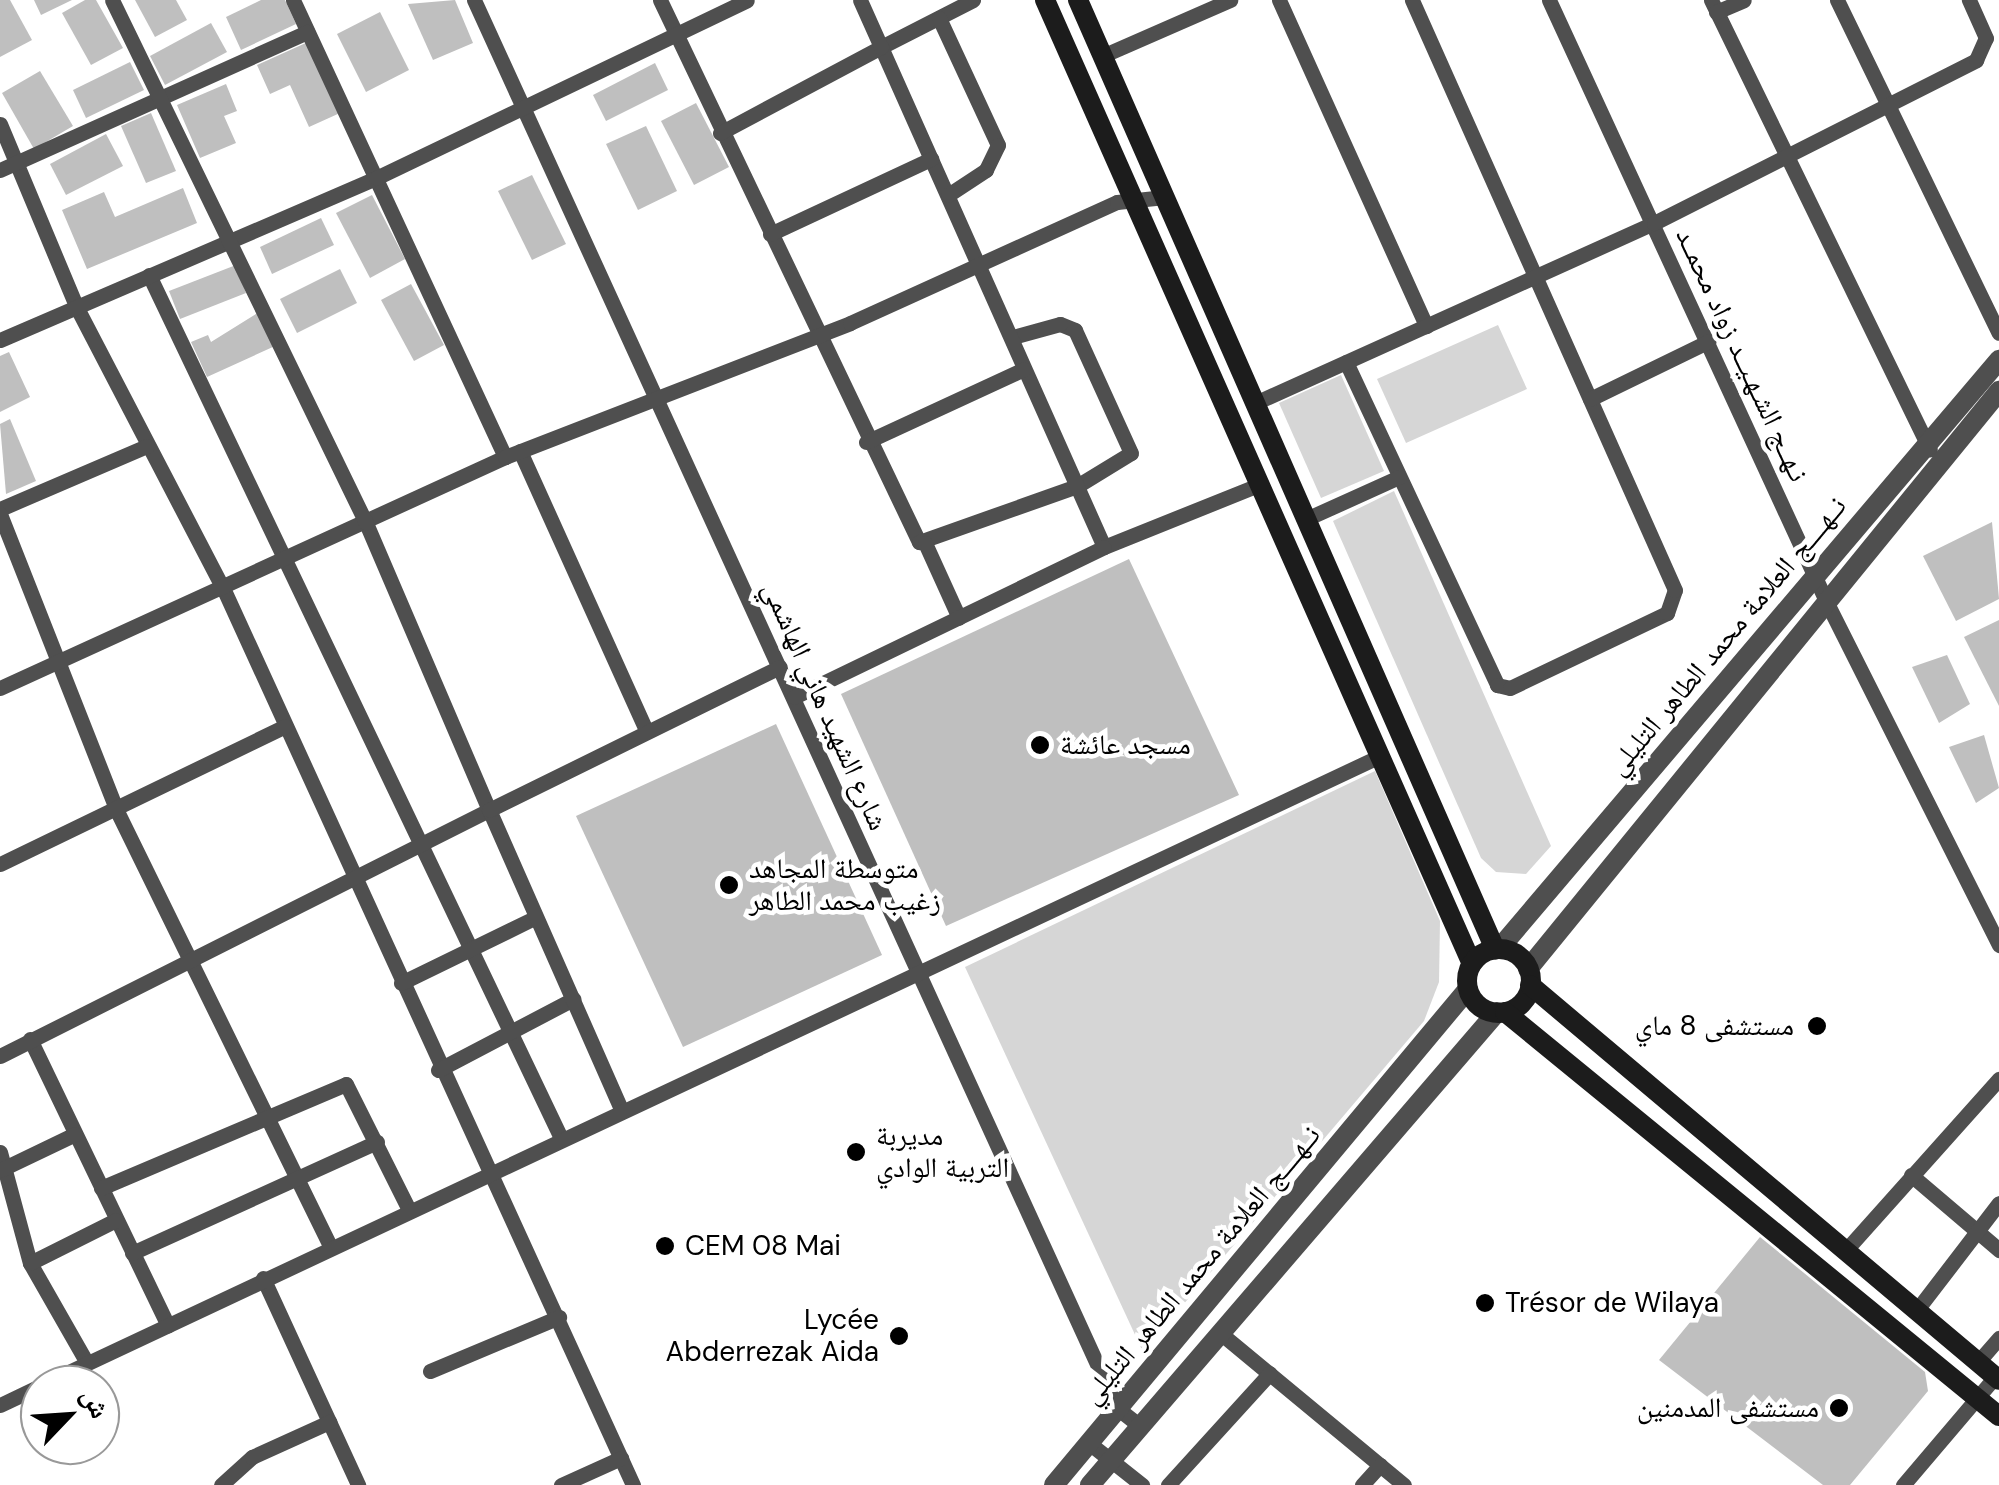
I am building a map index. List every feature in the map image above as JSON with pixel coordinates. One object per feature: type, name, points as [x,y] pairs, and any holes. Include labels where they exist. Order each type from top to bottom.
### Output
[{"type":"main road","points":[[1045,0],[1128,197],[1472,964],[1468,989],[1999,1416]]},
{"type":"main road","points":[[1078,0],[1497,949],[1845,1252],[1997,1378]]},
{"type":"main road","points":[[1472,964],[1497,949]]},
{"type":"main road","points":[[1501,1012],[1529,977]]},
{"type":"street","points":[[112,0],[233,237],[366,522],[489,810],[530,920],[573,999],[621,1109]]},
{"type":"street","points":[[293,0],[648,732]]},
{"type":"street","name":"شارع الشهيد هاني الهاشمي","points":[[474,0],[1118,1408],[1138,1425]]},
{"type":"street","points":[[660,0],[909,533],[925,544],[959,618]]},
{"type":"street","points":[[0,340],[376,178],[525,110],[747,0]]},
{"type":"street","points":[[860,0],[1104,547]]},
{"type":"street","points":[[720,134],[973,0]]},
{"type":"street","points":[[1102,56],[1230,0]]},
{"type":"street","points":[[1279,0],[1426,326]]},
{"type":"street","points":[[1346,362],[1484,666],[1510,688],[1660,619],[1673,604],[1590,399],[1412,0]]},
{"type":"street","name":"نـهــج الشـهـيــد زواد محمــد","points":[[1549,0],[1814,574],[1999,944]]},
{"type":"street","points":[[1744,0],[1713,6],[1782,155],[1937,461]]},
{"type":"street","points":[[1837,0],[1884,105],[1999,333]]},
{"type":"street","points":[[1256,403],[1654,223],[1983,54],[1986,38],[1969,0]]},
{"type":"street","points":[[938,18],[998,144],[994,162],[948,195]]},
{"type":"street","points":[[0,170],[307,32]]},
{"type":"street","points":[[0,124],[76,306],[224,590],[438,1070],[559,1316],[632,1485]]},
{"type":"street","points":[[770,234],[931,159]]},
{"type":"street","points":[[0,688],[224,590],[513,454],[655,395],[817,337],[1128,197],[1155,173]]},
{"type":"street","points":[[1128,197],[1166,197]]},
{"type":"street","points":[[149,275],[508,1036],[560,1138]]},
{"type":"street","points":[[925,544],[1077,486],[1125,460],[1130,446],[1075,330],[1060,324],[1012,336]]},
{"type":"street","points":[[1590,399],[1709,340]]},
{"type":"street","name":"نــهــــج العلامة محمد الطاهر التليلي","points":[[1497,949],[1999,360]]},
{"type":"street","points":[[866,442],[1024,369]]},
{"type":"street","name":"نــهــــج العلامة محمد الطاهر التليلي","points":[[1529,977],[1937,461],[1999,391]]},
{"type":"street","points":[[147,446],[0,511],[63,660],[116,809],[331,1247]]},
{"type":"street","points":[[1306,519],[1399,477]]},
{"type":"street","points":[[794,697],[1104,547],[1258,486]]},
{"type":"street","points":[[0,1056],[780,667]]},
{"type":"street","points":[[0,864],[285,726]]},
{"type":"street","points":[[83,1365],[916,969],[1378,756]]},
{"type":"street","points":[[401,983],[530,920]]},
{"type":"street","name":"نــهــــج العلامة محمد الطاهر التليلي","points":[[1054,1485],[1468,989]]},
{"type":"street","points":[[438,1070],[573,999]]},
{"type":"street","name":"نــهــــج العلامة محمد الطاهر التليلي","points":[[1090,1485],[1138,1425],[1501,1012]]},
{"type":"street","points":[[30,1039],[168,1326]]},
{"type":"street","points":[[1845,1252],[1999,1079]]},
{"type":"street","points":[[100,1188],[267,1114],[346,1084],[409,1210]]},
{"type":"street","points":[[75,1134],[2,1163],[30,1263],[87,1363]]},
{"type":"street","points":[[132,1253],[376,1142]]},
{"type":"street","points":[[1912,1175],[1999,1250]]},
{"type":"street","points":[[1916,1311],[1999,1203]]},
{"type":"street","points":[[30,1263],[116,1220]]},
{"type":"street","points":[[263,1278],[358,1485]]},
{"type":"street","points":[[430,1371],[559,1316]]},
{"type":"street","points":[[1219,1332],[1404,1485]]},
{"type":"street","points":[[1978,1362],[1999,1338]]},
{"type":"street","points":[[1168,1485],[1270,1374]]},
{"type":"street","points":[[1903,1485],[1997,1378]]},
{"type":"street","points":[[221,1485],[252,1458],[329,1422]]},
{"type":"street","points":[[1089,1443],[1142,1485]]},
{"type":"street","points":[[562,1485],[621,1458]]},
{"type":"street","points":[[1362,1485],[1380,1465]]},
{"type":"shaded area","points":[[1498,325],[1527,389],[1406,443],[1377,379]]},
{"type":"shaded area","points":[[1341,375],[1384,471],[1321,498],[1279,403]]},
{"type":"shaded area","points":[[1394,491],[1551,846],[1526,874],[1496,872],[1481,858],[1333,521]]},
{"type":"shaded area","points":[[1375,771],[1440,921],[1439,982],[1424,1021],[1143,1352],[965,967]]},
{"type":"building","points":[[0,0],[10,0],[32,40],[0,57]]},
{"type":"building","points":[[34,0],[72,0],[41,15]]},
{"type":"building","points":[[85,0],[96,0],[123,48],[91,65],[62,13]]},
{"type":"building","points":[[135,0],[176,0],[187,20],[155,37]]},
{"type":"building","points":[[261,0],[285,0],[296,24],[241,50],[226,17]]},
{"type":"building","points":[[455,0],[473,43],[433,60],[408,4]]},
{"type":"building","points":[[380,12],[409,70],[366,92],[337,34]]},
{"type":"building","points":[[211,23],[227,52],[165,85],[150,56]]},
{"type":"building","points":[[308,42],[340,113],[309,127],[290,85],[270,94],[257,65]]},
{"type":"building","points":[[130,62],[144,90],[86,118],[73,90]]},
{"type":"building","points":[[655,63],[668,90],[606,121],[593,95]]},
{"type":"building","points":[[40,71],[73,126],[34,149],[2,93]]},
{"type":"building","points":[[226,84],[237,111],[224,116],[236,143],[200,158],[177,105]]},
{"type":"building","points":[[696,103],[729,167],[694,185],[661,121]]},
{"type":"building","points":[[151,113],[176,171],[146,183],[121,126]]},
{"type":"building","points":[[646,126],[677,191],[638,210],[606,144]]},
{"type":"building","points":[[106,134],[123,166],[66,195],[50,164]]},
{"type":"building","points":[[532,175],[566,244],[532,260],[498,191]]},
{"type":"building","points":[[183,188],[197,223],[87,269],[62,210],[104,192],[115,217]]},
{"type":"building","points":[[372,195],[405,259],[370,278],[336,213]]},
{"type":"building","points":[[321,218],[334,245],[272,274],[260,247]]},
{"type":"building","points":[[236,265],[246,293],[180,319],[169,291]]},
{"type":"building","points":[[340,269],[357,303],[297,333],[280,299]]},
{"type":"building","points":[[411,284],[444,345],[414,361],[381,300]]},
{"type":"building","points":[[259,312],[275,346],[207,377],[191,342],[208,335],[211,342]]},
{"type":"building","points":[[9,352],[30,397],[0,412],[0,356]]},
{"type":"building","points":[[10,419],[36,481],[6,494],[0,424]]},
{"type":"building","points":[[1992,522],[1999,599],[1956,621],[1923,556]]},
{"type":"building","name":"مسجد عائشة","points":[[1129,559],[1239,795],[946,926],[841,694]]},
{"type":"building","points":[[1999,620],[1999,706],[1964,637]]},
{"type":"building","points":[[1947,655],[1970,704],[1939,723],[1912,667]]},
{"type":"building","name":"متوسطة المجاهد زغيب محمد الطاهر","points":[[776,724],[882,955],[683,1047],[576,816]]},
{"type":"building","points":[[1984,735],[1999,788],[1976,803],[1949,747]]},
{"type":"building","points":[[1760,1237],[1925,1372],[1928,1391],[1850,1485],[1823,1485],[1659,1360]]},
{"type":"place","name":"مسجد عائشة","points":[[1040,745]]},
{"type":"place","name":"متوسطة المجاهد زغيب محمد الطاهر","points":[[729,885]]},
{"type":"place","name":"مستشفى 8 ماي","points":[[1817,1026]]},
{"type":"place","name":"مديربة التربية الوادي","points":[[856,1152]]},
{"type":"place","name":"CEM 08 Mai","points":[[665,1246]]},
{"type":"place","name":"Trésor de Wilaya","points":[[1485,1303]]},
{"type":"place","name":"Lycée Abderrezak Aida","points":[[899,1336]]},
{"type":"place","name":"مستشفى المدمنين","points":[[1839,1408]]}]
